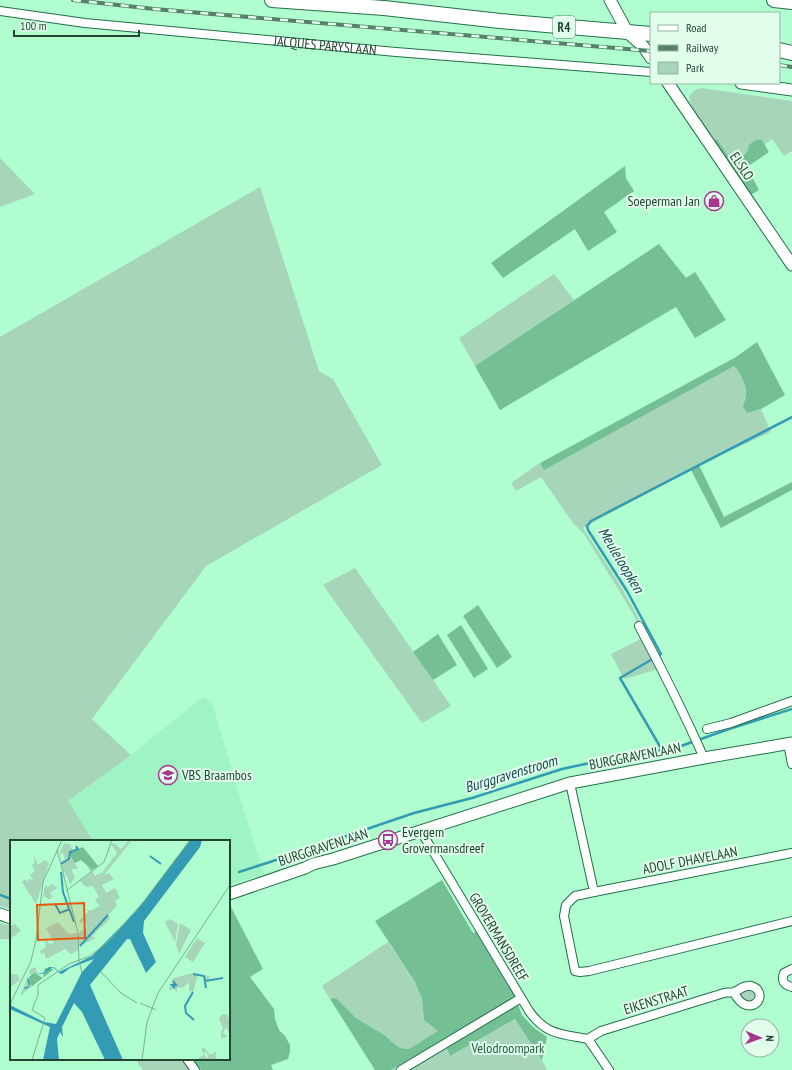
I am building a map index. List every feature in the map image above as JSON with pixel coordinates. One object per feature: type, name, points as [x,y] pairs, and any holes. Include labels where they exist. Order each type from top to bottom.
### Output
[{"type":"highway","name":"R4","points":[[272,0],[384,8],[500,21],[650,34]]},
{"type":"highway","points":[[774,0],[792,2]]},
{"type":"highway","points":[[780,50],[792,53]]},
{"type":"main road","points":[[610,0],[628,33],[643,46],[650,56]]},
{"type":"main road","name":"ELSLO","points":[[669,84],[792,265]]},
{"type":"main road","points":[[748,84],[792,90]]},
{"type":"main road","name":"BURGGRAVENLAAN","points":[[230,894],[313,864],[570,784],[790,743]]},
{"type":"main road","points":[[0,914],[10,918]]},
{"type":"street","name":"JACQUES PARYSLAAN","points":[[0,11],[86,23],[396,52],[650,72]]},
{"type":"street","name":"BURGGRAVENLAAN","points":[[639,626],[656,657],[704,758]]},
{"type":"street","points":[[707,729],[738,721],[792,701]]},
{"type":"street","points":[[790,743],[792,764]]},
{"type":"street","points":[[570,784],[594,892]]},
{"type":"street","name":"GROVERMANSDREEF","points":[[401,1070],[521,998],[422,831]]},
{"type":"street","name":"ADOLF DHAVELAAN","points":[[792,853],[575,896],[566,905],[564,916],[575,971],[580,972],[792,921]]},
{"type":"street","points":[[792,969],[784,973],[783,980],[784,984],[792,987]]},
{"type":"street","name":"EIKENSTRAAT","points":[[588,1039],[601,1030],[724,993],[734,992]]},
{"type":"street","points":[[521,998],[535,1020],[547,1029],[566,1036],[588,1039],[608,1070]]},
{"type":"street","points":[[188,1060],[195,1070]]},
{"type":"shaded area","points":[[717,139],[732,159],[744,155],[749,148],[749,145],[754,141],[762,140],[769,152],[747,167],[759,190],[749,196],[712,141]]},
{"type":"shaded area","points":[[625,166],[626,178],[634,191],[604,212],[617,232],[588,251],[575,229],[503,278],[491,263]]},
{"type":"shaded area","points":[[659,244],[686,278],[695,272],[726,320],[695,338],[676,307],[500,410],[475,366]]},
{"type":"shaded area","points":[[757,342],[785,395],[761,409],[747,413],[743,407],[746,395],[744,382],[734,366],[544,470],[540,463],[736,357]]},
{"type":"shaded area","points":[[699,465],[724,517],[792,482],[792,490],[721,528],[691,470]]},
{"type":"shaded area","points":[[478,605],[512,657],[497,668],[463,616]]},
{"type":"shaded area","points":[[461,625],[488,669],[474,678],[447,635]]},
{"type":"shaded area","points":[[438,634],[457,665],[433,680],[413,652]]},
{"type":"shaded area","name":"VBS Braambos","points":[[203,697],[212,703],[264,874],[230,885],[230,840],[92,840],[68,801],[131,755]]},
{"type":"shaded area","points":[[442,880],[473,933],[476,932],[514,995],[522,1015],[533,1027],[547,1037],[542,1060],[515,1019],[450,1056],[443,1040],[391,1070],[375,1070],[330,999],[337,999],[356,1018],[386,1036],[400,1048],[409,1049],[438,1031],[424,1020],[422,999],[415,982],[375,921]]},
{"type":"shaded area","points":[[230,905],[263,969],[250,977],[274,1009],[275,1019],[279,1030],[285,1036],[290,1045],[290,1052],[288,1059],[271,1065],[273,1070],[201,1070],[194,1060],[230,1060]]},
{"type":"green space","points":[[702,88],[792,101],[792,151],[784,156],[772,139],[765,144],[762,140],[742,156],[732,159],[729,157],[717,139],[712,141],[692,107],[689,98],[690,96],[697,89]]},
{"type":"green space","points":[[0,158],[35,194],[0,207]]},
{"type":"green space","points":[[260,187],[319,371],[333,379],[382,465],[206,566],[92,719],[131,755],[68,801],[92,840],[10,840],[10,909],[0,906],[0,337]]},
{"type":"green space","points":[[554,274],[574,300],[475,366],[459,338]]},
{"type":"green space","points":[[734,365],[738,369],[744,383],[746,394],[744,400],[747,413],[761,409],[771,432],[699,465],[583,528],[619,583],[665,666],[663,667],[626,602],[584,534],[573,523],[541,477],[516,491],[511,483],[540,463],[544,470]]},
{"type":"green space","points":[[355,568],[451,706],[422,723],[323,585]]},
{"type":"green space","points":[[643,638],[659,669],[624,679],[611,654]]},
{"type":"green space","points":[[0,923],[10,926],[10,939],[0,939]]},
{"type":"green space","points":[[388,942],[415,982],[422,999],[424,1020],[439,1031],[409,1049],[400,1048],[386,1036],[356,1018],[334,998],[330,999],[322,986]]},
{"type":"green space","points":[[750,989],[755,993],[755,999],[750,1002],[745,1001],[740,995],[740,992]]},
{"type":"green space","name":"Velodroompark","points":[[515,1019],[547,1070],[392,1070],[443,1040],[450,1056]]},
{"type":"green space","points":[[136,1060],[194,1060],[201,1070],[143,1070]]},
{"type":"waterway","name":"Meuleloopken","points":[[662,750],[620,678],[661,654],[627,591],[588,530],[587,526],[591,521],[792,417]]},
{"type":"waterway","name":"Burggravenstroom","points":[[239,872],[414,813],[472,798],[562,769],[681,746],[792,709]]},
{"type":"waterway","name":"Burggravenstroom","points":[[0,895],[10,899]]},
{"type":"railway","points":[[73,0],[154,9],[650,51]]},
{"type":"railway","points":[[780,65],[792,67]]},
{"type":"place","name":"Soeperman Jan","points":[[714,201]]},
{"type":"place","name":"VBS Braambos","points":[[168,775]]},
{"type":"place","name":"Evergem Grovermansdreef","points":[[388,840]]}]
